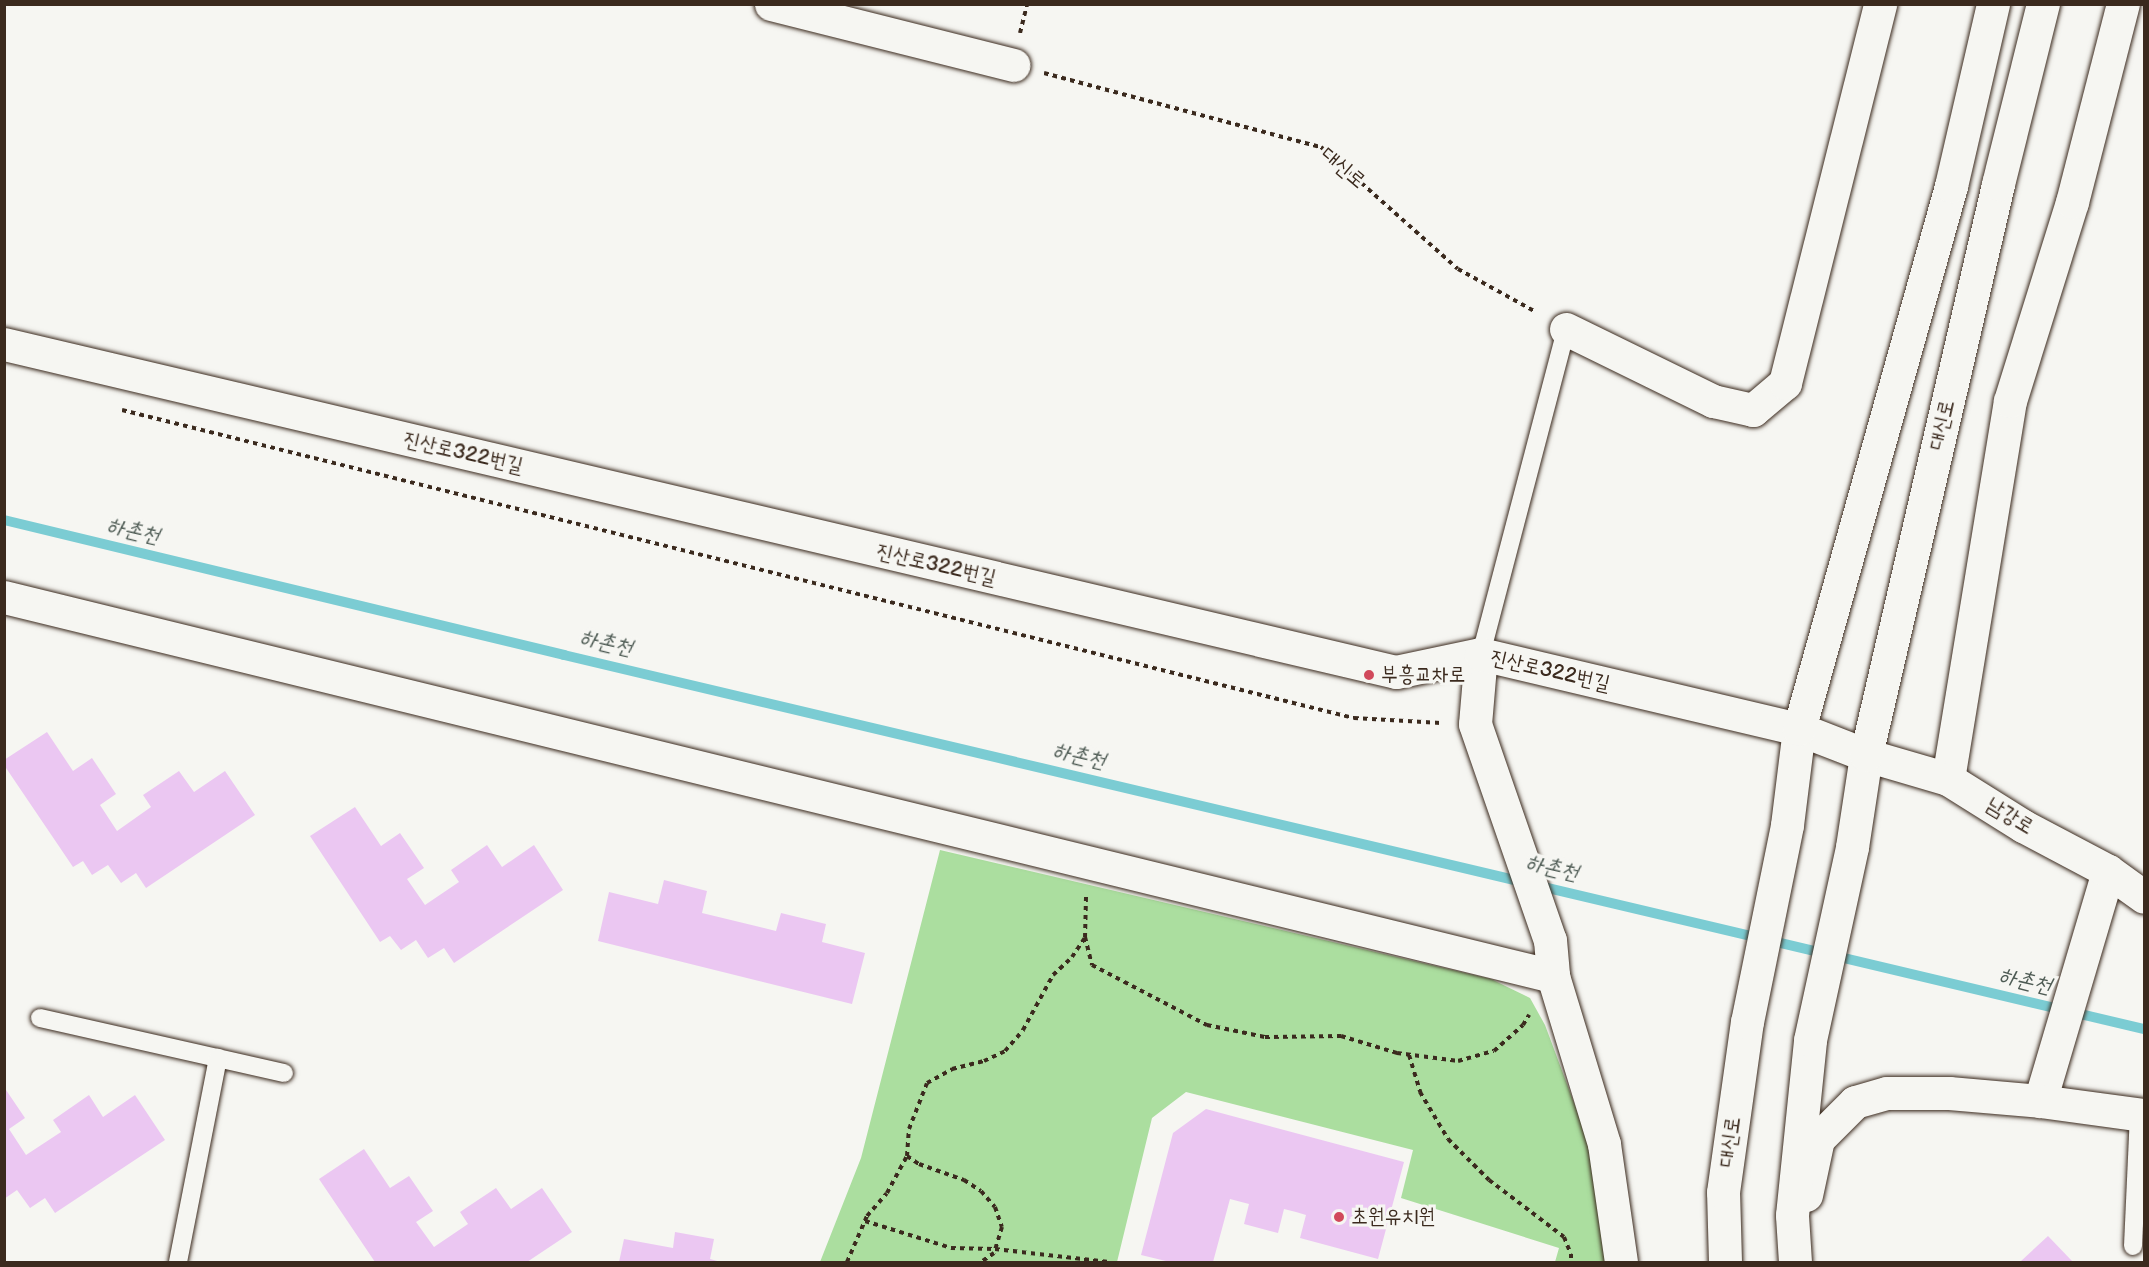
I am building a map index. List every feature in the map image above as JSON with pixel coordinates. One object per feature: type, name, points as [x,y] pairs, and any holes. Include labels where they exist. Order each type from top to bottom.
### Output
[{"type":"main road","points":[[771,4],[1013,65]]},
{"type":"main road","points":[[1566,329],[1713,400],[1753,410],[1785,383],[1880,4]]},
{"type":"main road","points":[[1799,729],[1951,186],[1994,4]]},
{"type":"main road","name":"대신로","points":[[1796,1263],[1792,1215],[1810,1040],[1852,847],[1866,755],[1998,184],[2043,4]]},
{"type":"main road","points":[[1948,779],[2010,401],[2072,202],[2122,4]]},
{"type":"main road","name":"진산로322번길","points":[[4,344],[1396,672],[1481,654],[1799,729],[1866,755]]},
{"type":"main road","points":[[4,597],[1553,976]]},
{"type":"main road","points":[[1481,654],[1475,724],[1550,940],[1553,976],[1604,1144],[1621,1263]]},
{"type":"main road","name":"대신로","points":[[1725,1263],[1723,1192],[1747,1022],[1787,825],[1799,729]]},
{"type":"main road","name":"남강로","points":[[1866,755],[1948,779],[2023,826],[2108,871],[2145,897]]},
{"type":"main road","points":[[2040,1101],[2108,871]]},
{"type":"main road","points":[[1796,1263],[1801,1220],[1818,1139],[1855,1102],[1887,1093],[1918,1092],[2040,1101],[2143,1116]]},
{"type":"lane","points":[[1481,654],[1566,329]]},
{"type":"lane","points":[[40,1018],[284,1073]]},
{"type":"lane","points":[[178,1263],[218,1058]]},
{"type":"lane","points":[[2133,1246],[2143,1116]]},
{"type":"path","name":"대신로","points":[[1013,65],[1321,147],[1458,269],[1566,329]]},
{"type":"path","points":[[121,410],[1354,718],[1475,724]]},
{"type":"path","points":[[1086,860],[1085,937],[1092,964],[1207,1025],[1265,1037],[1341,1036],[1409,1055],[1458,1061],[1494,1050],[1523,1025],[1553,976]]},
{"type":"path","points":[[847,1263],[864,1221],[887,1193],[907,1156],[909,1129],[927,1083],[952,1069],[984,1062],[1005,1051],[1023,1030],[1053,975],[1072,957],[1085,937]]},
{"type":"path","points":[[1409,1055],[1420,1092],[1448,1139],[1490,1180],[1564,1237],[1571,1254],[1571,1263]]},
{"type":"path","points":[[907,1156],[919,1164],[964,1180],[981,1191],[995,1207],[1002,1227],[994,1253],[981,1263]]},
{"type":"path","points":[[864,1221],[951,1248],[995,1250],[1109,1262]]},
{"type":"green space","points":[[940,850],[1491,979],[1530,998],[1545,1025],[1592,1151],[1605,1262],[1555,1262],[1559,1248],[1401,1198],[1413,1150],[1186,1092],[1152,1118],[1117,1262],[820,1262],[861,1158]]},
{"type":"building","points":[[47,732],[73,771],[92,758],[116,794],[100,805],[117,831],[151,807],[143,795],[179,771],[194,792],[225,771],[255,815],[146,888],[136,873],[121,883],[108,865],[92,875],[83,861],[73,867],[4,765],[4,760]]},
{"type":"building","points":[[355,807],[381,846],[400,833],[424,868],[407,879],[425,905],[459,882],[451,870],[487,845],[502,867],[534,845],[563,890],[454,963],[444,948],[428,958],[416,940],[401,950],[390,936],[380,942],[310,836]]},
{"type":"building","points":[[664,880],[707,891],[702,913],[776,931],[781,913],[826,924],[822,942],[865,953],[852,1004],[598,941],[609,892],[658,904]]},
{"type":"building","points":[[4,1087],[25,1118],[9,1129],[26,1155],[61,1132],[53,1120],[89,1095],[103,1117],[135,1095],[165,1140],[55,1213],[45,1198],[30,1208],[17,1190],[4,1199]]},
{"type":"building","points":[[1206,1109],[1404,1162],[1378,1259],[1300,1238],[1306,1215],[1296,1212],[1284,1209],[1278,1233],[1244,1224],[1249,1204],[1230,1199],[1213,1262],[1170,1262],[1141,1255],[1173,1133]]},
{"type":"building","points":[[364,1149],[390,1188],[409,1176],[433,1211],[416,1222],[434,1247],[468,1224],[460,1212],[496,1188],[511,1209],[542,1188],[572,1232],[527,1262],[375,1262],[319,1179]]},
{"type":"building","points":[[675,1232],[714,1239],[710,1259],[721,1262],[619,1262],[624,1239],[673,1248]]},
{"type":"building","points":[[2048,1236],[2073,1262],[2020,1262]]},
{"type":"waterway","name":"하촌천","points":[[4,520],[2144,1029]]},
{"type":"place","name":"부흥교차로","points":[[1369,675]]},
{"type":"place","name":"초원유치원","points":[[1339,1217]]}]
